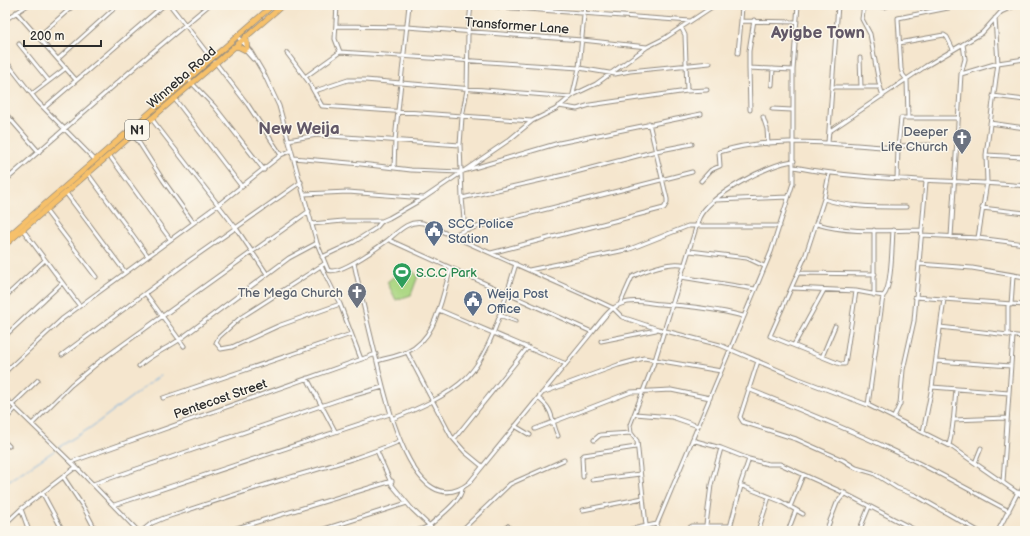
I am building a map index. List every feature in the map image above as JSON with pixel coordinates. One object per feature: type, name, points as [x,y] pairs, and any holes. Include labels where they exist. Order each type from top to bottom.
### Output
[{"type":"highway","name":"Winneba Road","points":[[5,239],[95,160],[190,81],[235,37],[273,5]]},
{"type":"highway","name":"Winneba Road","points":[[213,60],[233,48],[283,5]]},
{"type":"highway","points":[[266,11],[270,16]]},
{"type":"highway","points":[[233,48],[239,47],[246,49],[246,36]]},
{"type":"highway","name":"Winneba Road","points":[[5,245],[46,211],[174,98],[190,81]]},
{"type":"street","points":[[5,20],[28,5]]},
{"type":"street","points":[[38,36],[74,5]]},
{"type":"street","points":[[58,59],[118,5]]},
{"type":"street","points":[[44,108],[164,5]]},
{"type":"street","points":[[170,5],[248,105],[281,156]]},
{"type":"street","points":[[5,181],[149,55],[186,26],[209,5]]},
{"type":"street","points":[[337,5],[336,43],[340,52]]},
{"type":"street","points":[[394,168],[395,140],[409,5]]},
{"type":"street","points":[[464,230],[460,172],[460,144],[462,117],[467,90],[468,33],[472,5],[584,12],[690,21]]},
{"type":"street","points":[[571,96],[579,68],[585,5]]},
{"type":"street","points":[[312,224],[343,221],[382,221],[389,218],[424,198],[509,140],[532,121],[559,106],[571,96],[596,84],[610,72],[715,5]]},
{"type":"street","points":[[738,53],[742,5]]},
{"type":"street","points":[[658,531],[657,524],[755,289],[780,226],[793,183],[793,70],[798,5]]},
{"type":"street","points":[[828,143],[838,5]]},
{"type":"street","points":[[861,5],[885,7],[890,5]]},
{"type":"street","points":[[864,5],[862,19],[870,34],[879,87],[883,96]]},
{"type":"street","points":[[830,131],[953,49],[982,33],[1005,9],[1017,5]]},
{"type":"street","points":[[908,117],[907,80],[901,72],[898,17],[958,6]]},
{"type":"street","points":[[16,12],[76,80]]},
{"type":"street","points":[[978,238],[987,182],[986,155],[998,62],[995,18]]},
{"type":"street","points":[[741,21],[754,20],[796,22]]},
{"type":"street","points":[[750,110],[749,51],[754,20]]},
{"type":"street","name":"Transformer Lane","points":[[337,26],[407,27],[468,33],[582,40],[647,48]]},
{"type":"street","points":[[681,27],[685,35],[687,91]]},
{"type":"street","points":[[899,42],[944,35],[947,37],[953,49]]},
{"type":"street","points":[[235,37],[255,60],[274,94],[284,120],[290,151],[301,182],[317,243],[324,264],[328,270],[333,272],[341,270],[354,263],[389,240],[406,226],[417,222],[516,264],[613,308],[622,317],[664,331],[720,344],[758,361],[868,405],[949,445],[1025,498]]},
{"type":"street","points":[[19,44],[50,81]]},
{"type":"street","points":[[951,237],[957,118],[961,74],[965,59],[963,44]]},
{"type":"street","points":[[305,77],[340,52],[579,68],[615,74],[710,63]]},
{"type":"street","points":[[287,53],[315,91],[322,106],[532,121]]},
{"type":"street","points":[[860,58],[861,87]]},
{"type":"street","points":[[961,74],[998,62],[1025,58]]},
{"type":"street","points":[[5,60],[44,108],[95,160]]},
{"type":"street","points":[[32,94],[66,68]]},
{"type":"street","points":[[749,68],[793,70]]},
{"type":"street","points":[[5,75],[12,69]]},
{"type":"street","points":[[772,85],[773,69]]},
{"type":"street","points":[[315,91],[348,80],[402,83],[467,90],[571,96]]},
{"type":"street","points":[[190,81],[214,106],[264,170]]},
{"type":"street","points":[[833,87],[879,87]]},
{"type":"street","points":[[559,106],[577,109],[687,91],[708,90]]},
{"type":"street","points":[[993,96],[1025,100]]},
{"type":"street","points":[[174,98],[242,187]]},
{"type":"street","points":[[772,109],[792,110]]},
{"type":"street","points":[[5,113],[39,152]]},
{"type":"street","points":[[293,158],[394,168],[460,172],[546,146],[701,114]]},
{"type":"street","points":[[762,117],[767,129],[768,144]]},
{"type":"street","points":[[897,179],[900,120],[903,117],[957,118]]},
{"type":"street","points":[[151,118],[236,228],[267,274]]},
{"type":"street","points":[[5,124],[10,119]]},
{"type":"street","points":[[990,123],[1025,128]]},
{"type":"street","points":[[490,253],[664,208],[667,203],[663,179],[649,124]]},
{"type":"street","points":[[288,140],[317,134],[460,144]]},
{"type":"street","points":[[132,135],[138,141],[162,180],[193,222]]},
{"type":"street","points":[[701,181],[711,170],[720,166],[719,152],[734,147],[793,141],[898,147],[930,145]]},
{"type":"street","points":[[462,198],[568,174],[656,151],[692,144]]},
{"type":"street","points":[[5,372],[47,332],[79,305],[218,205],[281,156],[290,151]]},
{"type":"street","points":[[109,155],[170,239]]},
{"type":"street","points":[[986,155],[1025,158]]},
{"type":"street","points":[[646,525],[636,448],[637,441],[631,433],[630,425],[655,360],[699,218],[704,208],[750,177],[785,162],[794,161]]},
{"type":"street","points":[[794,166],[829,174],[926,182],[987,182],[1025,186]]},
{"type":"street","points":[[455,238],[458,233],[464,230],[692,172]]},
{"type":"street","points":[[88,174],[148,256]]},
{"type":"street","points":[[829,174],[824,199],[799,272],[770,336],[840,364],[845,364],[856,292]]},
{"type":"street","points":[[62,354],[301,182]]},
{"type":"street","points":[[894,417],[900,404],[903,370],[914,321],[926,182]]},
{"type":"street","points":[[304,194],[348,192],[424,198]]},
{"type":"street","points":[[66,193],[125,272]]},
{"type":"street","points":[[716,200],[788,198]]},
{"type":"street","points":[[824,199],[835,203],[872,207],[906,207]]},
{"type":"street","points":[[982,208],[1025,213]]},
{"type":"street","points":[[46,211],[96,278]]},
{"type":"street","points":[[32,424],[80,377],[161,316],[309,212]]},
{"type":"street","points":[[322,257],[354,242],[376,228],[382,221]]},
{"type":"street","points":[[816,224],[832,228],[922,230]]},
{"type":"street","points":[[529,270],[630,249],[688,226],[780,226]]},
{"type":"street","points":[[23,230],[79,305]]},
{"type":"street","points":[[874,230],[874,295]]},
{"type":"street","points":[[868,405],[883,296],[886,294],[889,280],[893,230]]},
{"type":"street","points":[[922,235],[978,238],[1025,244]]},
{"type":"street","points":[[389,240],[592,332]]},
{"type":"street","points":[[139,366],[148,358],[179,340],[295,254],[317,243]]},
{"type":"street","points":[[690,251],[747,258],[764,266]]},
{"type":"street","points":[[5,297],[45,260]]},
{"type":"street","points":[[354,263],[383,387],[390,414],[400,441],[416,470],[430,484],[444,491],[455,491],[469,483],[541,393],[613,308],[620,304],[629,302],[673,304],[706,308],[743,316]]},
{"type":"street","points":[[620,304],[632,277],[665,265],[679,263],[684,265]]},
{"type":"street","points":[[324,264],[240,318],[219,337],[216,343],[220,348],[232,347],[278,326],[340,304]]},
{"type":"street","points":[[392,419],[433,400],[450,390],[467,377],[480,360],[494,332],[516,264]]},
{"type":"street","points":[[919,264],[972,268],[1025,277]]},
{"type":"street","points":[[321,266],[340,304],[361,359]]},
{"type":"street","points":[[377,361],[408,352],[427,336],[439,310],[451,269]]},
{"type":"street","points":[[799,272],[874,274]]},
{"type":"street","points":[[1008,334],[1013,276]]},
{"type":"street","points":[[681,277],[755,289]]},
{"type":"street","points":[[5,336],[62,283]]},
{"type":"street","points":[[793,288],[856,292],[883,296]]},
{"type":"street","points":[[794,345],[824,290]]},
{"type":"street","points":[[146,294],[184,346]]},
{"type":"street","points":[[915,297],[1025,305]]},
{"type":"street","points":[[923,432],[932,387],[944,299]]},
{"type":"street","points":[[439,310],[494,332],[566,364]]},
{"type":"street","points":[[499,315],[516,321]]},
{"type":"street","points":[[822,357],[835,326]]},
{"type":"street","points":[[940,328],[1025,337]]},
{"type":"street","points":[[601,341],[658,329]]},
{"type":"street","points":[[163,398],[352,334]]},
{"type":"street","points":[[1003,482],[1006,418],[1013,336]]},
{"type":"street","points":[[454,439],[528,347]]},
{"type":"street","points":[[408,352],[454,439],[464,452],[482,466]]},
{"type":"street","name":"Pentecost Street","points":[[71,462],[376,354]]},
{"type":"street","points":[[541,393],[618,365],[644,358],[721,371]]},
{"type":"street","points":[[758,361],[740,416],[743,422],[796,439],[843,460],[856,468],[873,473],[897,488],[915,495],[978,531]]},
{"type":"street","points":[[936,361],[1011,366]]},
{"type":"street","points":[[307,378],[317,401],[322,406],[335,431]]},
{"type":"street","points":[[12,405],[38,380]]},
{"type":"street","points":[[93,484],[359,393],[383,387]]},
{"type":"street","points":[[932,387],[956,390],[1009,392]]},
{"type":"street","points":[[748,389],[831,422],[883,445],[936,471],[1009,511]]},
{"type":"street","points":[[535,429],[618,396],[643,390],[671,390],[710,398]]},
{"type":"street","points":[[949,445],[954,420],[956,390]]},
{"type":"street","points":[[5,398],[71,462],[138,531]]},
{"type":"street","points":[[538,398],[549,407],[558,436]]},
{"type":"street","points":[[5,420],[16,408]]},
{"type":"street","points":[[114,505],[390,414]]},
{"type":"street","points":[[635,414],[672,417],[698,426]]},
{"type":"street","points":[[954,420],[1006,418]]},
{"type":"street","points":[[515,426],[530,435]]},
{"type":"street","points":[[594,440],[600,435],[631,433]]},
{"type":"street","points":[[692,440],[721,448],[749,459],[768,464],[780,464],[845,493],[917,531]]},
{"type":"street","points":[[142,531],[152,523],[164,518],[377,452],[400,441]]},
{"type":"street","points":[[5,442],[9,446]]},
{"type":"street","points":[[583,477],[582,457],[584,455],[636,448]]},
{"type":"street","points":[[706,525],[711,485],[721,448]]},
{"type":"street","points":[[975,463],[981,448]]},
{"type":"street","points":[[377,452],[392,481],[392,485],[407,503],[435,531]]},
{"type":"street","points":[[729,531],[741,486],[740,483],[749,459]]},
{"type":"street","points":[[461,531],[510,484],[564,460]]},
{"type":"street","points":[[5,524],[21,509],[64,478],[76,467]]},
{"type":"street","points":[[592,480],[640,474]]},
{"type":"street","points":[[790,507],[803,475]]},
{"type":"street","points":[[64,478],[84,508],[96,531]]},
{"type":"street","points":[[227,531],[392,481]]},
{"type":"street","points":[[998,531],[1025,483]]},
{"type":"street","points":[[741,486],[780,500],[803,514]]},
{"type":"street","points":[[416,531],[430,526],[457,501],[462,492],[462,488]]},
{"type":"street","points":[[826,531],[837,502],[845,493]]},
{"type":"street","points":[[43,494],[63,531]]},
{"type":"street","points":[[758,531],[769,497]]},
{"type":"street","points":[[583,510],[643,498]]},
{"type":"street","points":[[318,531],[407,503]]},
{"type":"street","points":[[859,531],[869,507]]},
{"type":"street","points":[[21,509],[29,531]]},
{"type":"street","points":[[788,531],[796,510]]},
{"type":"street","points":[[622,531],[657,524]]},
{"type":"street","points":[[689,531],[690,527],[706,525],[730,526]]},
{"type":"street","points":[[503,531],[508,526]]},
{"type":"green space","name":"S.C.C Park","points":[[407,266],[418,276],[411,295],[396,300],[387,282]]},
{"type":"waterway","points":[[59,447],[90,428],[161,375]]},
{"type":"waterway","points":[[5,483],[54,451]]},
{"type":"place","name":"Deeper Life Church","points":[[962,155]]},
{"type":"place","name":"SCC Police Station","points":[[434,247]]},
{"type":"place","name":"S.C.C Park","points":[[402,289]]},
{"type":"place","name":"The Mega Church","points":[[357,309]]},
{"type":"place","name":"Weija Post Office","points":[[473,317]]},
{"type":"district","name":"Ayigbe Town","points":[[818,32]]},
{"type":"district","name":"New Weija","points":[[299,128]]}]
